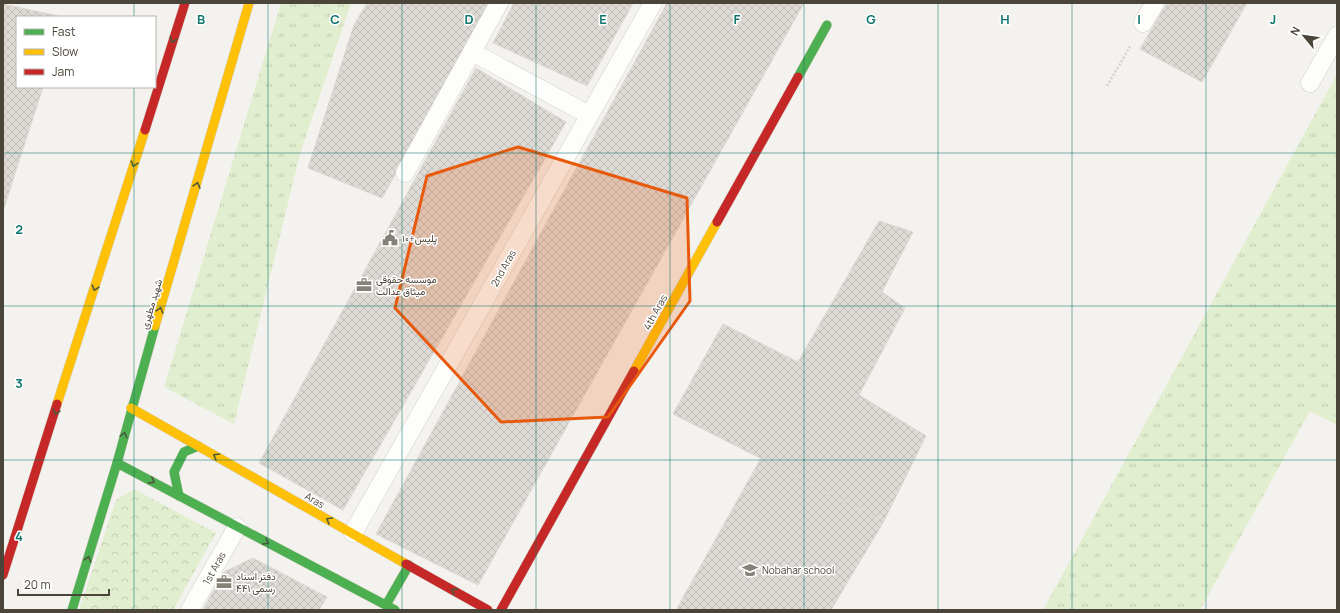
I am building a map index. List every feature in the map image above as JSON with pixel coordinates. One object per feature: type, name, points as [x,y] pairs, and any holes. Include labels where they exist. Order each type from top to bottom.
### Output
[{"type":"street","points":[[3,575],[185,3]]},
{"type":"street","name":"شهید مطهری","points":[[72,610],[117,463],[131,408],[249,3]]},
{"type":"street","name":"4th Aras","points":[[501,610],[828,25]]},
{"type":"street","name":"Aras","points":[[131,408],[488,610]]},
{"type":"street","points":[[179,496],[174,472],[184,452],[198,446]]},
{"type":"street","points":[[117,463],[395,610]]},
{"type":"street","points":[[386,605],[409,565]]},
{"type":"lane","points":[[405,173],[499,3]]},
{"type":"lane","name":"2nd Aras","points":[[353,534],[653,3]]},
{"type":"lane","points":[[1143,23],[1155,3]]},
{"type":"lane","points":[[1310,83],[1337,36]]},
{"type":"lane","points":[[472,52],[589,115]]},
{"type":"lane","name":"1st Aras","points":[[190,610],[237,527]]},
{"type":"path","points":[[1107,86],[1143,23]]},
{"type":"highlighted area","points":[[518,147],[687,198],[690,301],[608,417],[501,422],[395,308],[427,176]]},
{"type":"green space","points":[[281,3],[351,3],[300,154],[234,424],[164,387]]},
{"type":"green space","points":[[1337,74],[1337,425],[1310,411],[1200,610],[1043,610]]},
{"type":"green space","points":[[134,489],[216,533],[173,610],[79,610],[116,500]]},
{"type":"building","points":[[367,3],[492,3],[382,198],[308,168],[354,25]]},
{"type":"building","points":[[514,3],[633,3],[587,86],[493,43]]},
{"type":"building","points":[[667,3],[804,3],[478,585],[376,534]]},
{"type":"building","points":[[1167,3],[1247,3],[1202,82],[1140,49]]},
{"type":"building","points":[[3,4],[58,16],[16,16],[16,88],[43,88],[3,211]]},
{"type":"building","points":[[476,68],[566,122],[343,510],[259,463]]},
{"type":"building","points":[[879,221],[913,232],[882,292],[905,308],[859,395],[926,436],[884,521],[673,414],[723,324],[798,362]]},
{"type":"building","points":[[761,458],[884,521],[831,610],[676,610]]},
{"type":"building","points":[[253,558],[327,597],[319,610],[203,610],[224,572]]},
{"type":"traffic: fast","points":[[798,77],[827,25]]},
{"type":"traffic: fast","points":[[72,610],[117,463],[155,326]]},
{"type":"traffic: fast","points":[[179,496],[174,472],[184,452],[198,446]]},
{"type":"traffic: fast","points":[[117,463],[395,610]]},
{"type":"traffic: fast","points":[[386,605],[409,565]]},
{"type":"traffic: slow","points":[[155,326],[249,3]]},
{"type":"traffic: slow","points":[[57,404],[145,130]]},
{"type":"traffic: slow","points":[[634,371],[717,222]]},
{"type":"traffic: slow","points":[[131,408],[406,564]]},
{"type":"traffic: jam","points":[[145,130],[185,3]]},
{"type":"traffic: jam","points":[[717,222],[798,77]]},
{"type":"traffic: jam","points":[[501,610],[634,371]]},
{"type":"traffic: jam","points":[[3,575],[57,404]]},
{"type":"traffic: jam","points":[[406,564],[488,610]]},
{"type":"place","name":"پلیس+۱۰","points":[[390,238]]},
{"type":"place","name":"موسسه حقوقی میثاق عدالت","points":[[364,285]]},
{"type":"place","name":"Nobahar school","points":[[750,570]]},
{"type":"place","name":"دفتر اسناد رسمی ۴۴۱","points":[[224,582]]}]
